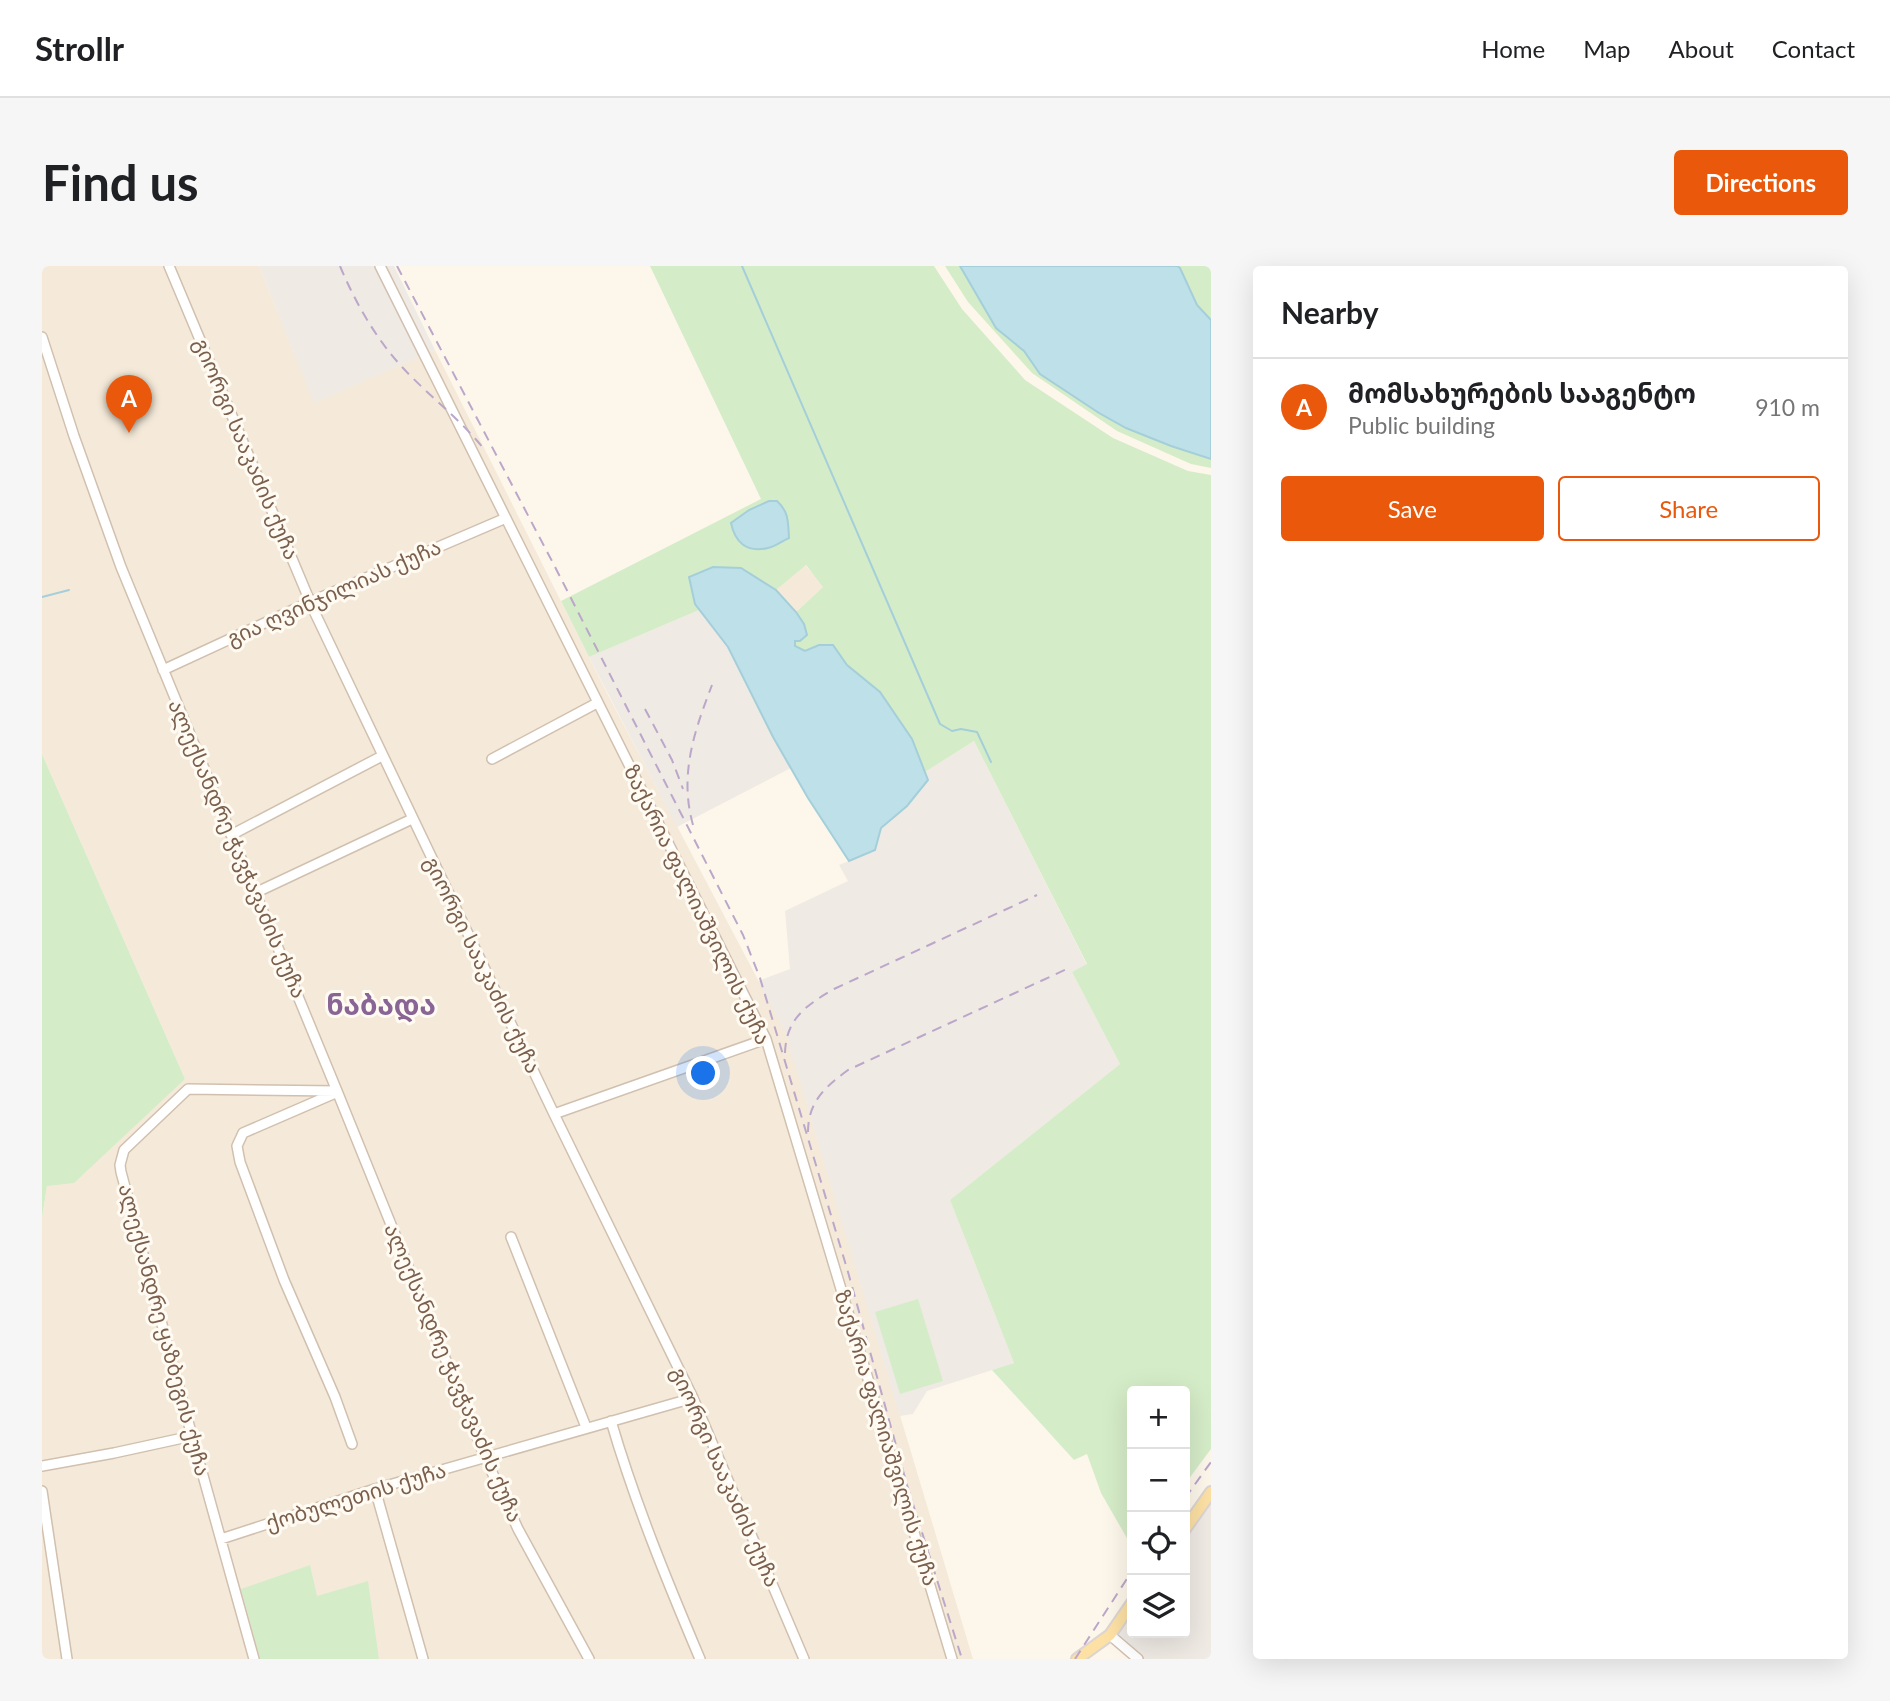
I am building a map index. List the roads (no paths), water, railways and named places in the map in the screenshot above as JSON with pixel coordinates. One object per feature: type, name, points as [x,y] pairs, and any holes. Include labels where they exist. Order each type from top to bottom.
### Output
[{"type":"main road","points":[[1190,1522],[1211,1492]]},
{"type":"main road","points":[[1077,1659],[1110,1635],[1127,1610]]},
{"type":"street","name":"გიორგი სააკაძის ქუჩა","points":[[169,266],[310,603],[693,1398],[804,1659]]},
{"type":"street","name":"ზაქარია ფალიაშვილის ქუჩა","points":[[380,266],[766,1039],[952,1659]]},
{"type":"street","name":"ალექსანდრე ჭავჭავაძის ქუჩა","points":[[42,337],[74,436],[163,670],[338,1091],[485,1457],[518,1529],[589,1659]]},
{"type":"street","name":"გია ღვინჯილიას ქუჩა","points":[[163,670],[506,518]]},
{"type":"street","points":[[492,759],[597,703]]},
{"type":"street","points":[[231,835],[382,756]]},
{"type":"street","points":[[256,893],[412,819]]},
{"type":"street","points":[[554,1114],[766,1039]]},
{"type":"street","name":"ალექსანდრე ყაზბეგის ქუჩა","points":[[254,1659],[120,1164],[124,1150],[188,1089],[338,1091]]},
{"type":"street","points":[[338,1091],[243,1133],[237,1146],[240,1162],[284,1280],[335,1397],[352,1444]]},
{"type":"street","points":[[511,1237],[586,1427]]},
{"type":"street","name":"ქობულეთის ქუჩა","points":[[221,1539],[375,1489],[693,1398]]},
{"type":"street","points":[[611,1421],[628,1478],[663,1571],[701,1659]]},
{"type":"street","points":[[42,1466],[192,1436]]},
{"type":"street","points":[[375,1489],[424,1659]]},
{"type":"street","points":[[42,1491],[67,1659]]},
{"type":"street","points":[[1110,1635],[1138,1659]]},
{"type":"water","points":[[960,266],[1180,268],[1197,305],[1211,320],[1211,459],[1126,428],[1040,374],[1024,351],[996,328]]},
{"type":"water","points":[[769,501],[777,501],[784,509],[789,538],[768,548],[748,547],[735,536],[731,523],[749,510]]},
{"type":"water","points":[[713,567],[741,568],[776,590],[804,624],[807,635],[800,641],[795,641],[795,646],[805,651],[819,645],[833,645],[847,665],[880,692],[912,739],[928,780],[907,806],[881,828],[875,850],[849,861],[773,737],[728,647],[695,604],[689,577]]},
{"type":"waterway","points":[[742,266],[940,724],[952,731],[961,729],[977,732],[991,762]]},
{"type":"waterway","points":[[42,597],[69,590]]},
{"type":"railway","points":[[340,266],[367,320],[393,357],[484,449]]},
{"type":"railway","points":[[397,266],[553,563],[743,935],[760,978],[848,1272],[907,1485],[962,1659]]},
{"type":"railway","points":[[693,825],[688,789],[690,754],[712,685]]},
{"type":"railway","points":[[645,709],[672,760],[683,789]]},
{"type":"railway","points":[[785,1053],[789,1030],[794,1022],[807,1007],[824,995],[1037,895]]},
{"type":"railway","points":[[808,1132],[811,1112],[819,1096],[848,1070],[1069,968]]},
{"type":"railway","points":[[1190,1491],[1211,1462]]},
{"type":"railway","points":[[1075,1659],[1129,1575]]},
{"type":"place","name":"მომსახურების სააგენტო","points":[[129,433]]},
{"type":"district","name":"ნაბადა","points":[[381,1005]]}]
